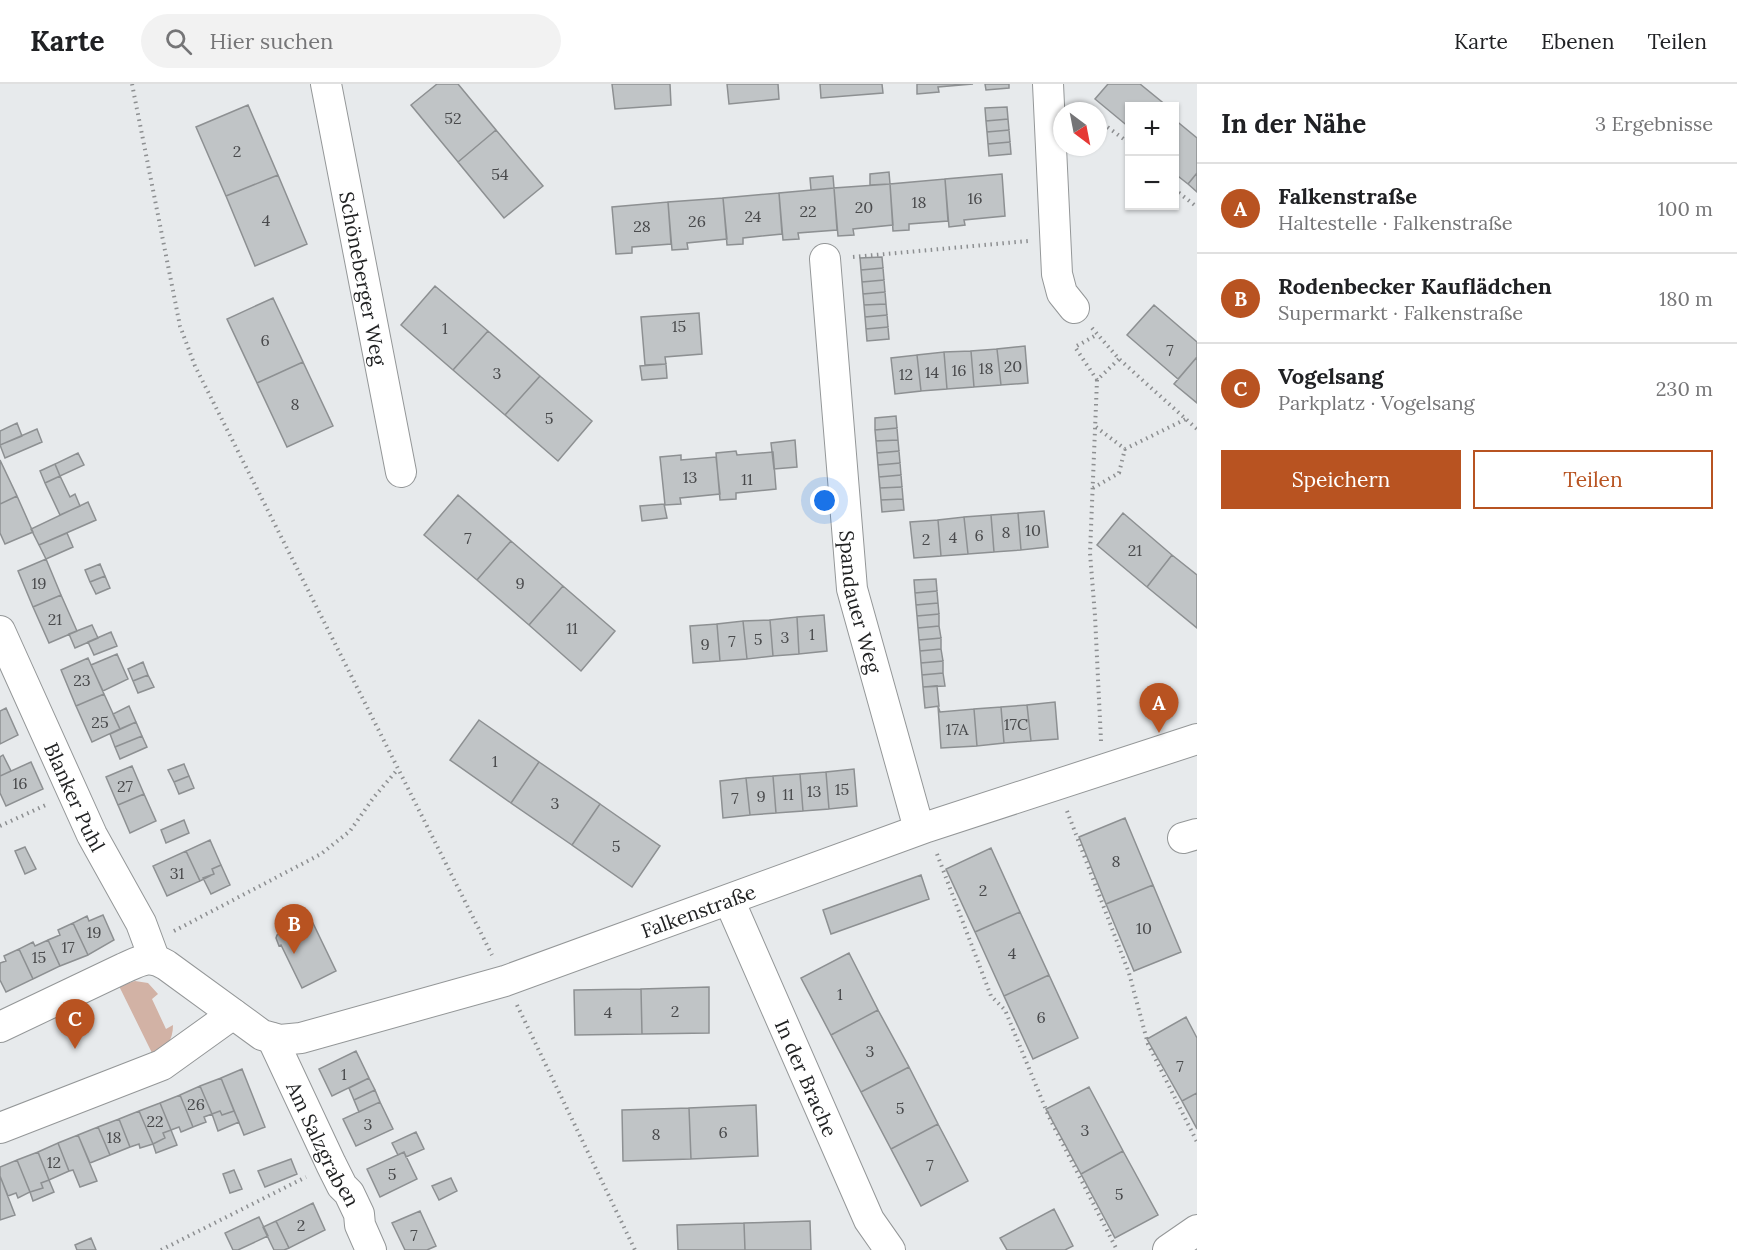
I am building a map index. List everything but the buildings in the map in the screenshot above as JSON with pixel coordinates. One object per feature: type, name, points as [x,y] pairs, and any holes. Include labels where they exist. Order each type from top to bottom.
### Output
[{"type":"street","name":"Schöneberger Weg","points":[[326,84],[401,472]]},
{"type":"street","points":[[1048,84],[1057,274],[1062,293],[1074,308]]},
{"type":"street","name":"Spandauer Weg","points":[[825,259],[852,589],[923,828]]},
{"type":"street","name":"Blanker Puhl","points":[[0,631],[92,835],[141,923],[154,958]]},
{"type":"street","name":"Falkenstraße","points":[[154,958],[262,1035],[272,1038],[301,1038],[506,981],[923,828],[1197,739]]},
{"type":"street","name":"In der Brache","points":[[729,900],[869,1220],[890,1250]]},
{"type":"street","points":[[0,1027],[124,968],[154,958]]},
{"type":"street","points":[[0,1128],[162,1065],[233,1014]]},
{"type":"street","name":"Am Salzgraben","points":[[272,1038],[331,1164],[342,1186],[349,1192],[371,1250]]},
{"type":"path","points":[[132,84],[180,326],[195,366],[506,981],[635,1250]]},
{"type":"path","points":[[1107,127],[1125,140]]},
{"type":"path","points":[[1179,193],[1197,207]]},
{"type":"path","points":[[825,259],[1056,239]]},
{"type":"path","points":[[1074,308],[1119,359],[1197,429]]},
{"type":"path","points":[[1098,334],[1075,346],[1098,380],[1090,553],[1101,751]]},
{"type":"path","points":[[1098,380],[1119,359]]},
{"type":"path","points":[[1093,488],[1119,473],[1125,449],[1185,419]]},
{"type":"path","points":[[1095,427],[1125,449]]},
{"type":"path","points":[[154,958],[164,938],[176,930],[321,854],[350,831],[374,796],[398,769]]},
{"type":"path","points":[[1057,784],[1129,973],[1148,1044],[1197,1142]]},
{"type":"path","points":[[0,826],[74,793]]},
{"type":"path","points":[[923,828],[992,996],[1005,1010],[1049,1117],[1117,1250]]},
{"type":"path","points":[[161,1250],[331,1164]]},
{"type":"shaded area","points":[[135,981],[148,983],[158,994],[152,999],[166,1029],[173,1025],[168,1043],[153,1055],[119,986]]},
{"type":"place","name":"Falkenstraße","points":[[1159,733]]},
{"type":"place","name":"Rodenbecker Kauflädchen","points":[[294,954]]},
{"type":"place","name":"Vogelsang","points":[[75,1049]]}]
